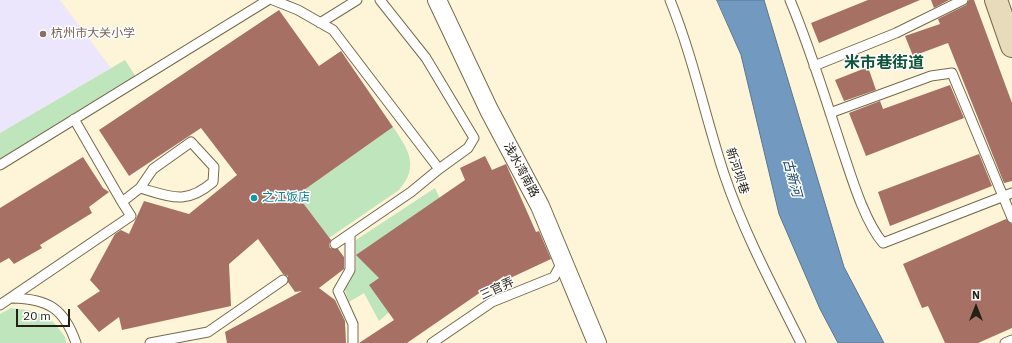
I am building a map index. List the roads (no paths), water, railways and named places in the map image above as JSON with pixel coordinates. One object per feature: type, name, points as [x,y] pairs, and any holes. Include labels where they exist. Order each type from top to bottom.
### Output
[{"type":"main road","points":[[996,0],[1012,46]]},
{"type":"street","name":"浅水湾南路","points":[[437,0],[489,110],[540,206],[597,343]]},
{"type":"lane","points":[[0,165],[268,0]]},
{"type":"lane","points":[[272,0],[298,10],[333,30],[439,169]]},
{"type":"lane","points":[[320,23],[357,0]]},
{"type":"lane","points":[[335,244],[411,192],[468,148],[474,138],[426,58],[380,0]]},
{"type":"lane","name":"新河坝巷","points":[[670,0],[682,30],[724,174],[744,228],[800,343]]},
{"type":"lane","points":[[790,0],[804,33],[851,176],[874,234],[883,243],[1012,194]]},
{"type":"lane","points":[[814,66],[896,33],[963,0]]},
{"type":"lane","points":[[830,113],[931,76],[952,73],[1002,198],[1012,218]]},
{"type":"lane","points":[[0,305],[131,216],[74,119]]},
{"type":"lane","points":[[122,202],[140,188],[153,169],[191,142],[214,167],[213,182],[201,192],[184,198],[164,195],[140,188]]},
{"type":"lane","points":[[350,234],[350,270],[338,291],[353,324],[353,343]]},
{"type":"lane","name":"三官弄","points":[[432,343],[492,302],[554,278],[560,266],[559,252]]},
{"type":"lane","points":[[150,343],[180,340],[208,332],[283,280]]},
{"type":"lane","points":[[12,298],[29,299],[47,303],[63,316],[76,343]]},
{"type":"lane","points":[[1005,343],[1012,340]]},
{"type":"water","name":"古新河","points":[[717,0],[764,0],[844,267],[884,343],[838,343],[820,309],[779,214],[741,55]]},
{"type":"place","name":"杭州市大关小学","points":[[43,34]]},
{"type":"place","name":"之江饭店","points":[[254,198]]},
{"type":"district","name":"米市巷街道","points":[[884,63]]}]
